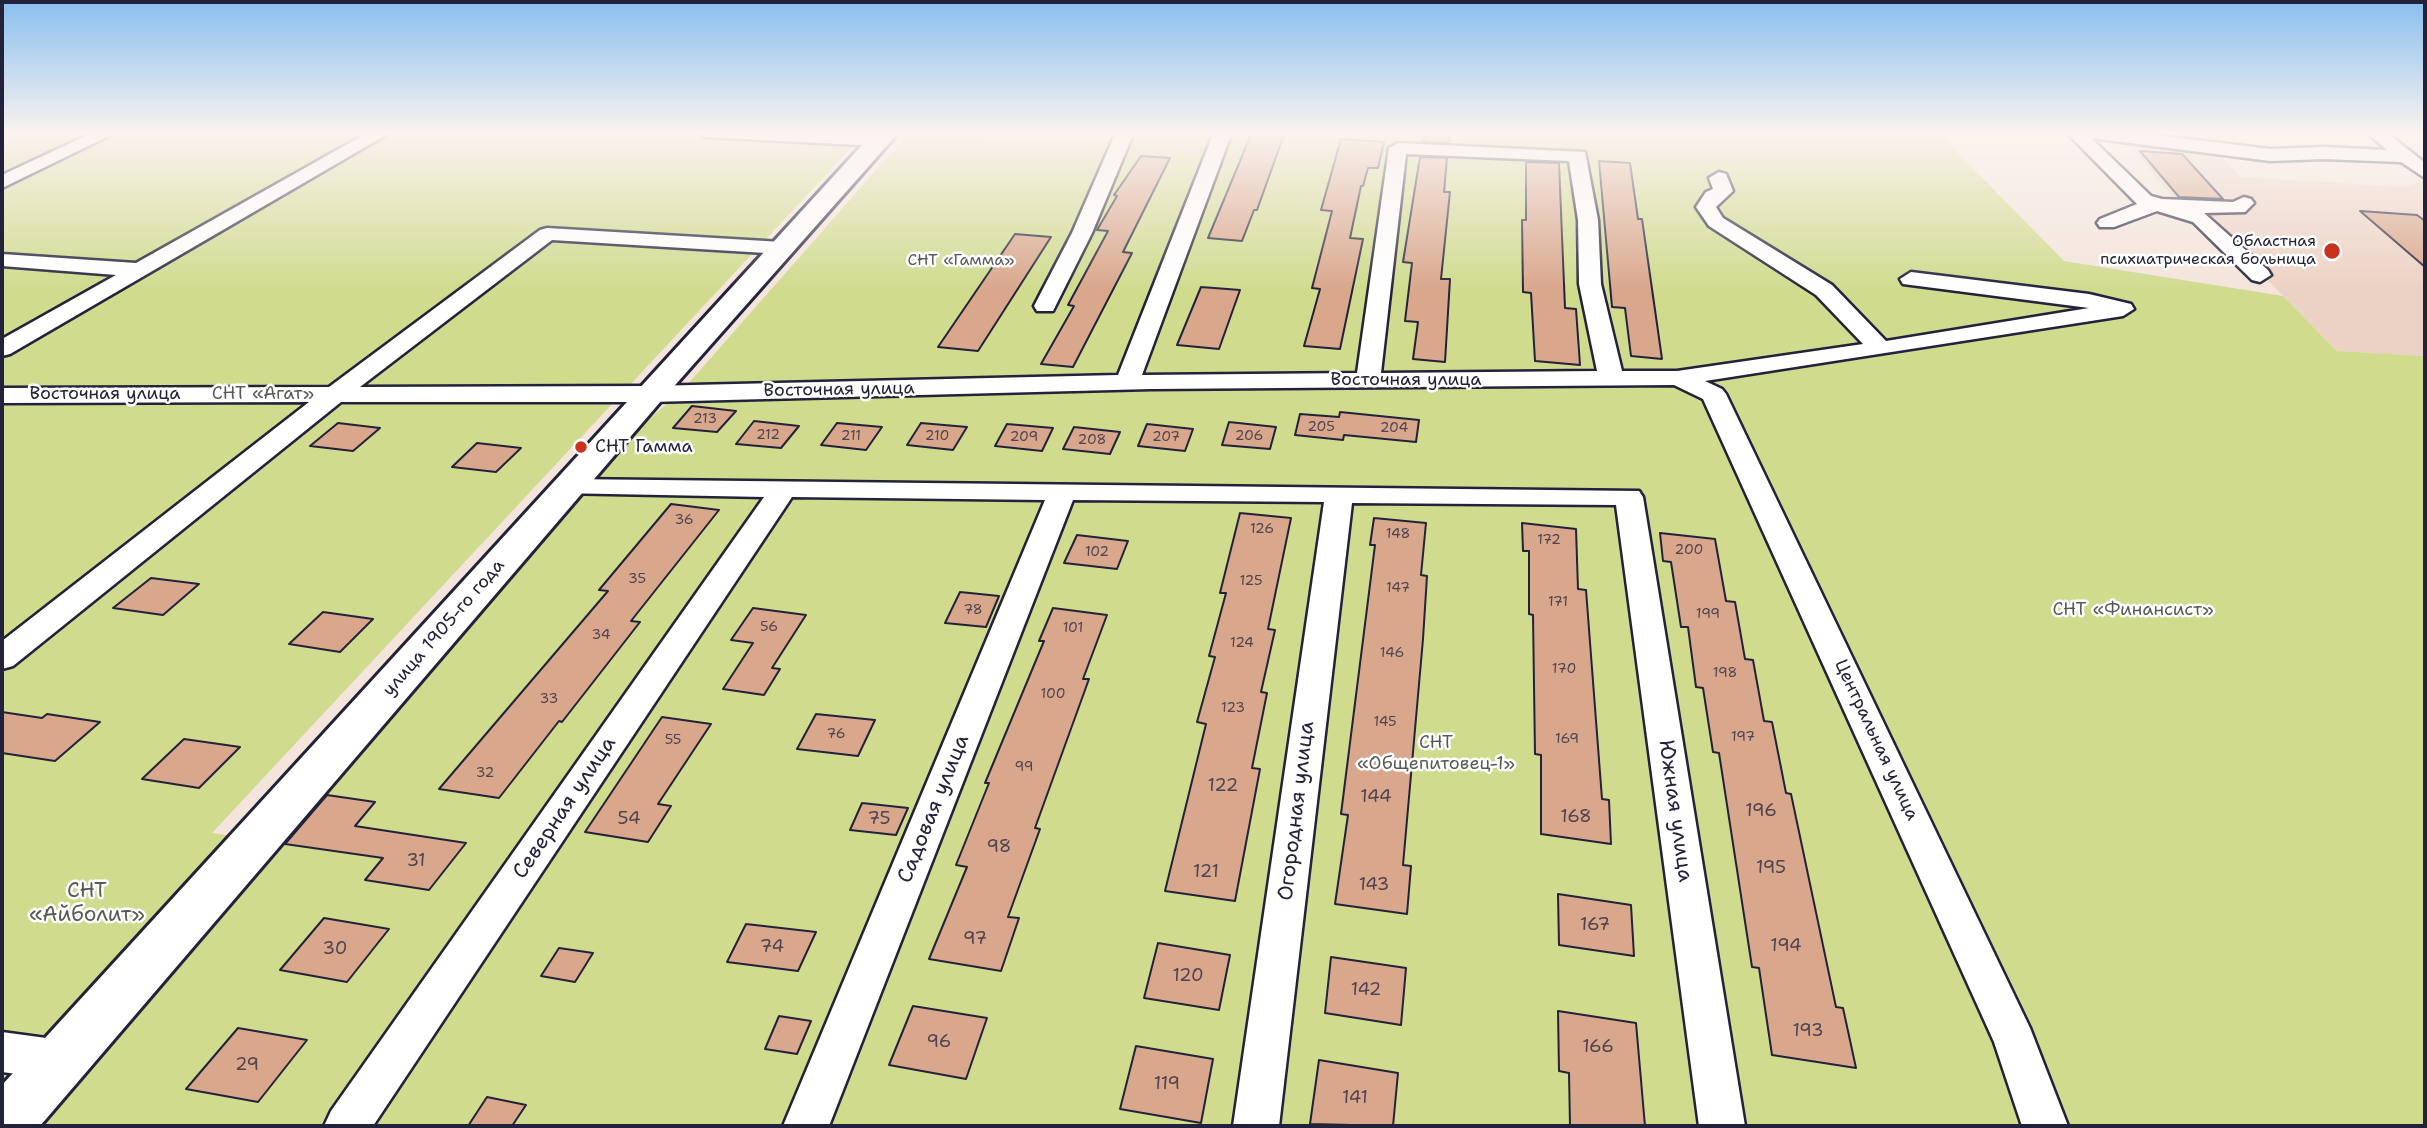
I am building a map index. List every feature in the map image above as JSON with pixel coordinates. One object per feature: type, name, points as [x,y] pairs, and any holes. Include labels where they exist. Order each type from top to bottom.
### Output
[{"type":"street","points":[[2,349],[289,185]]},
{"type":"street","name":"улица 1905-го года","points":[[3,1126],[650,394],[840,185]]},
{"type":"street","points":[[1045,306],[1082,233],[1103,185]]},
{"type":"street","points":[[1127,383],[1203,185]]},
{"type":"street","points":[[1368,380],[1393,185]]},
{"type":"street","points":[[1582,185],[1588,220],[1590,284],[1611,378]]},
{"type":"street","points":[[1721,185],[1723,191],[1713,196],[1706,208],[1716,222],[1824,290],[1880,349]]},
{"type":"street","points":[[2128,185],[2144,200],[2200,219],[2260,275]]},
{"type":"street","points":[[2108,223],[2133,211],[2157,205],[2238,208],[2244,203]]},
{"type":"street","points":[[2,658],[338,392],[547,234],[782,248]]},
{"type":"street","points":[[2,260],[138,270]]},
{"type":"street","name":"Восточная улица","points":[[2,395],[338,392],[650,394],[1127,383],[1677,378],[1880,349],[2123,309],[2089,301],[1911,279]]},
{"type":"street","name":"Центральная улица","points":[[1677,378],[1713,394],[2015,1042],[2045,1126]]},
{"type":"street","points":[[568,487],[1339,495]]},
{"type":"street","name":"Северная улица","points":[[347,1126],[784,489]]},
{"type":"street","name":"Садовая улица","points":[[806,1126],[1062,492]]},
{"type":"street","name":"Южная улица","points":[[1339,495],[1629,497],[1722,1126]]},
{"type":"street","name":"Огородная улица","points":[[1256,1126],[1339,495]]},
{"type":"street","points":[[2,1052],[61,1060]]},
{"type":"shaded area","name":"Областная психиатрическая больница","points":[[2162,185],[2403,187],[2425,185],[2425,356],[2337,351],[2194,205],[2178,204]]},
{"type":"green space","points":[[2,185],[817,185],[212,833],[257,839],[568,487],[680,393],[863,185],[1989,185],[2064,261],[2283,296],[2337,351],[2425,356],[2425,1126],[2,1126]]},
{"type":"building","points":[[1121,185],[1157,185],[1123,252],[1132,253],[1073,367],[1041,364],[1074,306],[1068,305],[1108,231],[1097,230],[1117,196],[1114,195]]},
{"type":"building","points":[[1230,185],[1266,185],[1242,241],[1208,238]]},
{"type":"building","points":[[1328,185],[1363,185],[1350,238],[1363,239],[1340,349],[1304,346],[1320,289],[1312,288],[1332,211],[1321,210]]},
{"type":"building","points":[[1416,185],[1445,185],[1444,192],[1450,192],[1441,279],[1450,279],[1445,362],[1413,359],[1418,322],[1405,321],[1412,263],[1403,262]]},
{"type":"building","points":[[1526,185],[1560,185],[1565,308],[1576,309],[1580,365],[1535,361],[1531,293],[1523,292],[1522,220],[1526,220]]},
{"type":"building","points":[[1601,185],[1633,185],[1638,219],[1642,219],[1662,359],[1631,356],[1625,308],[1612,307]]},
{"type":"building","points":[[2169,185],[2210,185],[2223,199],[2179,197]]},
{"type":"building","points":[[2360,211],[2417,215],[2425,221],[2425,267]]},
{"type":"building","points":[[1015,234],[1051,237],[978,351],[938,347]]},
{"type":"building","points":[[1201,287],[1240,290],[1219,349],[1177,345]]},
{"type":"building","points":[[692,406],[736,411],[717,432],[673,428]]},
{"type":"building","points":[[1340,412],[1419,420],[1416,442],[1344,435],[1343,440],[1295,435],[1300,414],[1339,417]]},
{"type":"building","points":[[754,421],[799,426],[781,448],[736,444]]},
{"type":"building","points":[[1229,422],[1276,427],[1270,449],[1222,445]]},
{"type":"building","points":[[338,423],[380,428],[353,451],[310,446]]},
{"type":"building","points":[[837,423],[882,427],[866,450],[821,445]]},
{"type":"building","points":[[921,423],[967,427],[953,450],[907,445]]},
{"type":"building","points":[[1007,424],[1053,428],[1042,451],[995,446]]},
{"type":"building","points":[[1147,424],[1193,429],[1185,451],[1138,446]]},
{"type":"building","points":[[1074,427],[1120,432],[1110,454],[1063,449]]},
{"type":"building","points":[[477,443],[521,448],[496,472],[452,467]]},
{"type":"building","points":[[671,504],[719,510],[631,621],[640,622],[562,722],[559,721],[499,798],[439,789],[608,591],[599,590]]},
{"type":"building","points":[[1240,513],[1291,518],[1268,629],[1275,630],[1261,692],[1267,693],[1252,768],[1260,769],[1235,901],[1165,891],[1206,724],[1197,722],[1215,657],[1209,656],[1226,593],[1220,593]]},
{"type":"building","points":[[1374,518],[1426,523],[1421,575],[1427,576],[1423,639],[1403,865],[1411,866],[1407,914],[1335,904],[1348,815],[1341,814],[1375,545],[1370,545]]},
{"type":"building","points":[[1522,523],[1576,529],[1578,589],[1586,590],[1602,799],[1609,800],[1611,844],[1541,834],[1541,755],[1535,754],[1533,615],[1529,614],[1529,551],[1523,551]]},
{"type":"building","points":[[1660,533],[1715,539],[1726,601],[1735,602],[1745,659],[1753,660],[1764,721],[1772,722],[1786,793],[1791,794],[1836,1007],[1843,1008],[1856,1068],[1772,1055],[1759,968],[1752,967],[1719,753],[1713,752],[1703,688],[1696,687],[1688,627],[1681,627],[1671,562],[1663,561]]},
{"type":"building","points":[[1077,535],[1128,541],[1117,569],[1064,563]]},
{"type":"building","points":[[151,578],[199,584],[163,615],[113,608]]},
{"type":"building","points":[[960,592],[999,596],[986,627],[945,623]]},
{"type":"building","points":[[753,608],[806,615],[772,668],[780,669],[764,695],[723,689],[753,643],[731,640]]},
{"type":"building","points":[[1053,608],[1107,615],[1083,679],[1089,679],[1035,828],[1040,829],[1008,917],[1019,918],[1001,971],[929,959],[967,867],[956,865],[989,783],[985,783],[1044,641],[1039,641]]},
{"type":"building","points":[[323,612],[373,619],[340,652],[289,644]]},
{"type":"building","points":[[2,712],[42,718],[47,714],[100,722],[55,761],[2,753]]},
{"type":"building","points":[[816,714],[875,720],[858,756],[797,749]]},
{"type":"building","points":[[662,717],[711,724],[658,804],[671,806],[648,842],[585,832]]},
{"type":"building","points":[[184,739],[240,747],[199,788],[142,779]]},
{"type":"building","points":[[327,795],[375,802],[355,826],[466,843],[429,890],[365,880],[383,858],[285,844]]},
{"type":"building","points":[[862,803],[908,808],[896,835],[850,830]]},
{"type":"building","points":[[1558,894],[1631,905],[1634,956],[1559,945]]},
{"type":"building","points":[[324,918],[389,929],[347,982],[280,970]]},
{"type":"building","points":[[746,924],[816,932],[798,971],[727,962]]},
{"type":"building","points":[[1158,943],[1230,955],[1219,1010],[1144,998]]},
{"type":"building","points":[[559,948],[593,953],[575,982],[541,976]]},
{"type":"building","points":[[1331,957],[1406,968],[1401,1025],[1325,1013]]},
{"type":"building","points":[[913,1006],[987,1018],[966,1079],[889,1065]]},
{"type":"building","points":[[1558,1011],[1636,1023],[1645,1126],[1570,1126],[1569,1073],[1559,1071]]},
{"type":"building","points":[[779,1016],[811,1021],[797,1054],[765,1049]]},
{"type":"building","points":[[238,1028],[307,1040],[258,1102],[186,1089]]},
{"type":"building","points":[[1136,1046],[1213,1059],[1201,1123],[1120,1109]]},
{"type":"building","points":[[1319,1060],[1398,1073],[1393,1126],[1310,1124]]},
{"type":"building","points":[[487,1097],[526,1105],[512,1126],[468,1126]]},
{"type":"place","name":"Областная психиатрическая больница","points":[[2332,251]]},
{"type":"place","name":"СНТ Гамма","points":[[581,447]]},
{"type":"park label","name":"СНТ «Гамма»","points":[[961,261]]},
{"type":"park label","name":"СНТ «Агат»","points":[[263,394]]},
{"type":"park label","name":"СНТ «Финансист»","points":[[2133,610]]},
{"type":"park label","name":"СНТ «Общепитовец-1»","points":[[1436,753]]},
{"type":"park label","name":"СНТ «Айболит»","points":[[87,904]]}]
